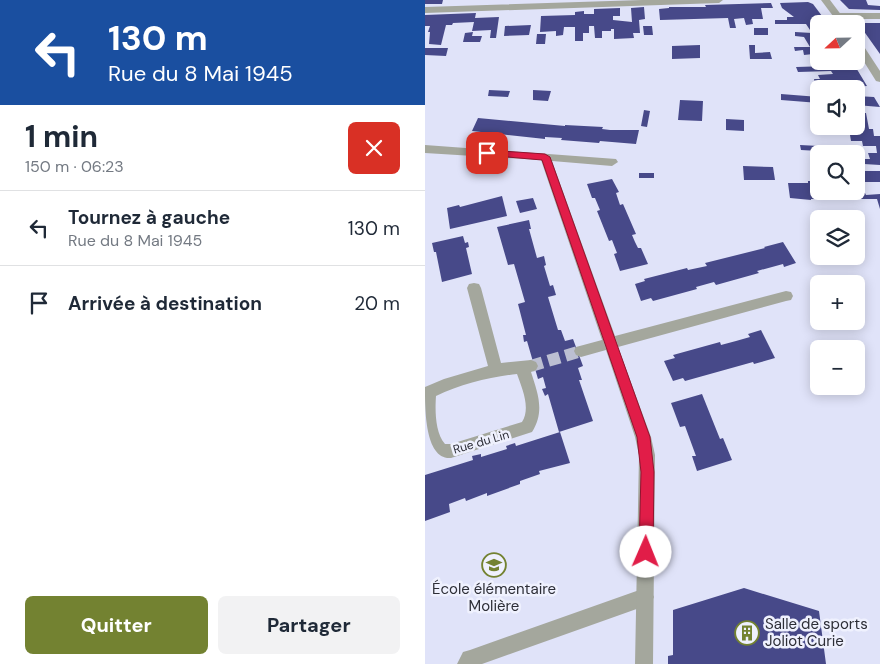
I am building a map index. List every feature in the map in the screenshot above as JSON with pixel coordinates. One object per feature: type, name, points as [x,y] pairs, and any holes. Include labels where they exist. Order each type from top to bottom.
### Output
[{"type":"street","points":[[425,10],[462,5],[719,0]]},
{"type":"street","points":[[825,0],[837,15]]},
{"type":"street","points":[[865,18],[880,16]]},
{"type":"street","points":[[865,55],[880,79]]},
{"type":"street","points":[[425,149],[612,162]]},
{"type":"street","points":[[545,157],[611,343],[643,437],[647,455],[644,664]]},
{"type":"street","points":[[474,288],[496,370]]},
{"type":"street","points":[[581,351],[786,296]]},
{"type":"street","name":"Rue du Lin","points":[[510,367],[527,367],[533,408],[531,422],[527,427],[451,451],[445,452],[439,449],[433,440],[427,404],[430,392],[444,385],[496,370],[510,367]]},
{"type":"street","points":[[466,664],[470,659],[645,597]]},
{"type":"building","points":[[425,0],[443,0],[442,4],[425,4]]},
{"type":"building","points":[[840,0],[866,0],[868,5],[880,6],[880,10],[849,9]]},
{"type":"building","points":[[808,2],[813,4],[821,15],[810,15],[810,30],[806,24],[775,24],[775,20],[787,20],[787,17],[794,17],[782,8],[780,3]]},
{"type":"building","points":[[771,3],[773,8],[761,8],[763,19],[752,19],[753,24],[746,25],[744,18],[734,19],[736,28],[730,28],[728,18],[660,20],[659,9],[669,7]]},
{"type":"building","points":[[644,7],[645,19],[639,20],[640,33],[633,33],[634,38],[614,39],[614,29],[611,29],[611,31],[602,31],[602,38],[595,38],[594,26],[589,26],[589,33],[583,33],[583,41],[575,41],[575,27],[564,27],[563,35],[556,36],[556,31],[540,32],[541,16],[575,15],[575,12],[584,11],[584,14],[594,14],[594,9],[620,8],[620,16],[613,16],[613,20],[632,22],[631,8]]},
{"type":"building","points":[[476,13],[475,18],[499,17],[496,38],[490,38],[491,30],[472,31],[474,22],[453,23],[452,25],[446,25],[441,45],[429,44],[430,32],[428,32],[430,26],[425,26],[425,15]]},
{"type":"building","points":[[865,23],[880,23],[880,54],[865,33]]},
{"type":"building","points":[[531,25],[529,35],[504,36],[505,26]]},
{"type":"building","points":[[643,26],[652,26],[653,35],[644,35]]},
{"type":"building","points":[[754,28],[768,28],[768,35],[754,35]]},
{"type":"building","points":[[473,32],[472,36],[482,36],[480,42],[463,42],[465,33]]},
{"type":"building","points":[[795,32],[810,33],[810,47],[804,37],[795,36]]},
{"type":"building","points":[[537,34],[546,34],[545,44],[536,44]]},
{"type":"building","points":[[700,45],[700,58],[672,59],[672,46]]},
{"type":"building","points":[[749,45],[755,45],[755,53],[770,52],[772,59],[750,59]]},
{"type":"building","points":[[794,47],[810,47],[810,54],[804,55],[803,50],[795,51]]},
{"type":"building","points":[[425,48],[448,48],[446,56],[425,55]]},
{"type":"building","points":[[796,67],[810,67],[810,70],[857,70],[863,80],[814,80],[820,79],[818,75],[833,74],[831,71],[798,72]]},
{"type":"building","points":[[489,90],[510,91],[508,97],[488,96]]},
{"type":"building","points":[[533,90],[551,91],[548,101],[533,100]]},
{"type":"building","points":[[781,94],[810,96],[810,102],[781,100]]},
{"type":"building","points":[[865,96],[874,97],[880,107],[865,106]]},
{"type":"building","points":[[680,100],[703,101],[702,121],[678,120]]},
{"type":"building","points":[[644,110],[650,111],[647,127],[641,126]]},
{"type":"building","points":[[866,113],[869,129],[873,129],[874,136],[880,136],[880,165],[865,164],[865,159],[870,159],[868,153],[877,153],[876,146],[865,146],[862,141],[851,141],[850,135],[865,135]]},
{"type":"building","points":[[478,118],[565,126],[603,127],[602,129],[610,130],[639,130],[636,144],[600,141],[599,143],[545,137],[545,139],[472,131]]},
{"type":"building","points":[[726,119],[744,120],[744,131],[726,130]]},
{"type":"building","points":[[800,145],[810,146],[810,150],[801,150]]},
{"type":"building","points":[[743,166],[773,167],[775,180],[744,180]]},
{"type":"building","points":[[865,171],[880,171],[880,182],[865,182]]},
{"type":"building","points":[[639,173],[654,173],[654,178],[639,178]]},
{"type":"building","points":[[612,179],[619,192],[616,193],[620,205],[623,204],[636,234],[632,235],[638,248],[641,248],[648,264],[620,271],[614,254],[617,253],[612,240],[609,241],[597,211],[600,210],[595,198],[592,198],[587,184]]},
{"type":"building","points":[[810,181],[810,200],[790,198],[788,183],[808,183]]},
{"type":"building","points":[[865,193],[866,195],[880,194],[880,209],[877,199],[865,199]]},
{"type":"building","points":[[502,196],[507,216],[450,229],[447,208],[459,205],[460,207]]},
{"type":"building","points":[[533,198],[537,209],[520,213],[516,201]]},
{"type":"building","points":[[529,220],[531,229],[529,229],[537,258],[544,256],[546,265],[544,266],[550,286],[553,285],[556,295],[548,297],[558,330],[561,330],[565,341],[573,339],[583,366],[578,368],[582,380],[579,380],[593,421],[559,432],[548,394],[545,396],[542,389],[546,388],[543,377],[538,379],[527,341],[524,342],[523,335],[526,335],[518,304],[525,302],[514,264],[508,265],[497,227]]},
{"type":"building","points":[[463,236],[465,243],[468,242],[469,247],[466,248],[472,274],[442,282],[436,252],[434,252],[432,243]]},
{"type":"building","points":[[783,242],[796,263],[784,267],[783,264],[757,271],[759,273],[716,285],[714,282],[696,287],[697,289],[653,301],[651,298],[641,301],[635,284],[645,281],[644,279],[687,268],[688,270],[707,266],[705,263]]},
{"type":"building","points":[[761,330],[775,358],[754,364],[753,362],[685,381],[683,378],[673,381],[664,361],[675,358],[673,355],[720,342],[721,345],[750,337],[748,334]]},
{"type":"building","points":[[702,394],[720,439],[723,438],[732,460],[697,471],[692,456],[696,456],[685,426],[680,427],[671,403]]},
{"type":"building","points":[[560,432],[570,463],[539,471],[540,474],[520,481],[520,484],[487,496],[487,493],[466,501],[465,498],[449,504],[450,512],[425,521],[425,475],[473,460],[472,456],[481,454],[481,457],[507,449],[506,446],[515,443],[516,446]]},
{"type":"building","name":"Salle de sports Joliot Curie","points":[[744,588],[819,611],[826,664],[668,664],[668,656],[673,655],[673,610]]},
{"type":"tunnel","points":[[531,366],[581,351]]},
{"type":"place","name":"École élémentaire Molière","points":[[494,565]]},
{"type":"place","name":"Salle de sports Joliot Curie","points":[[747,633]]},
{"type":"route","points":[[487,153],[545,157],[643,437],[647,455],[646,552]]}]
